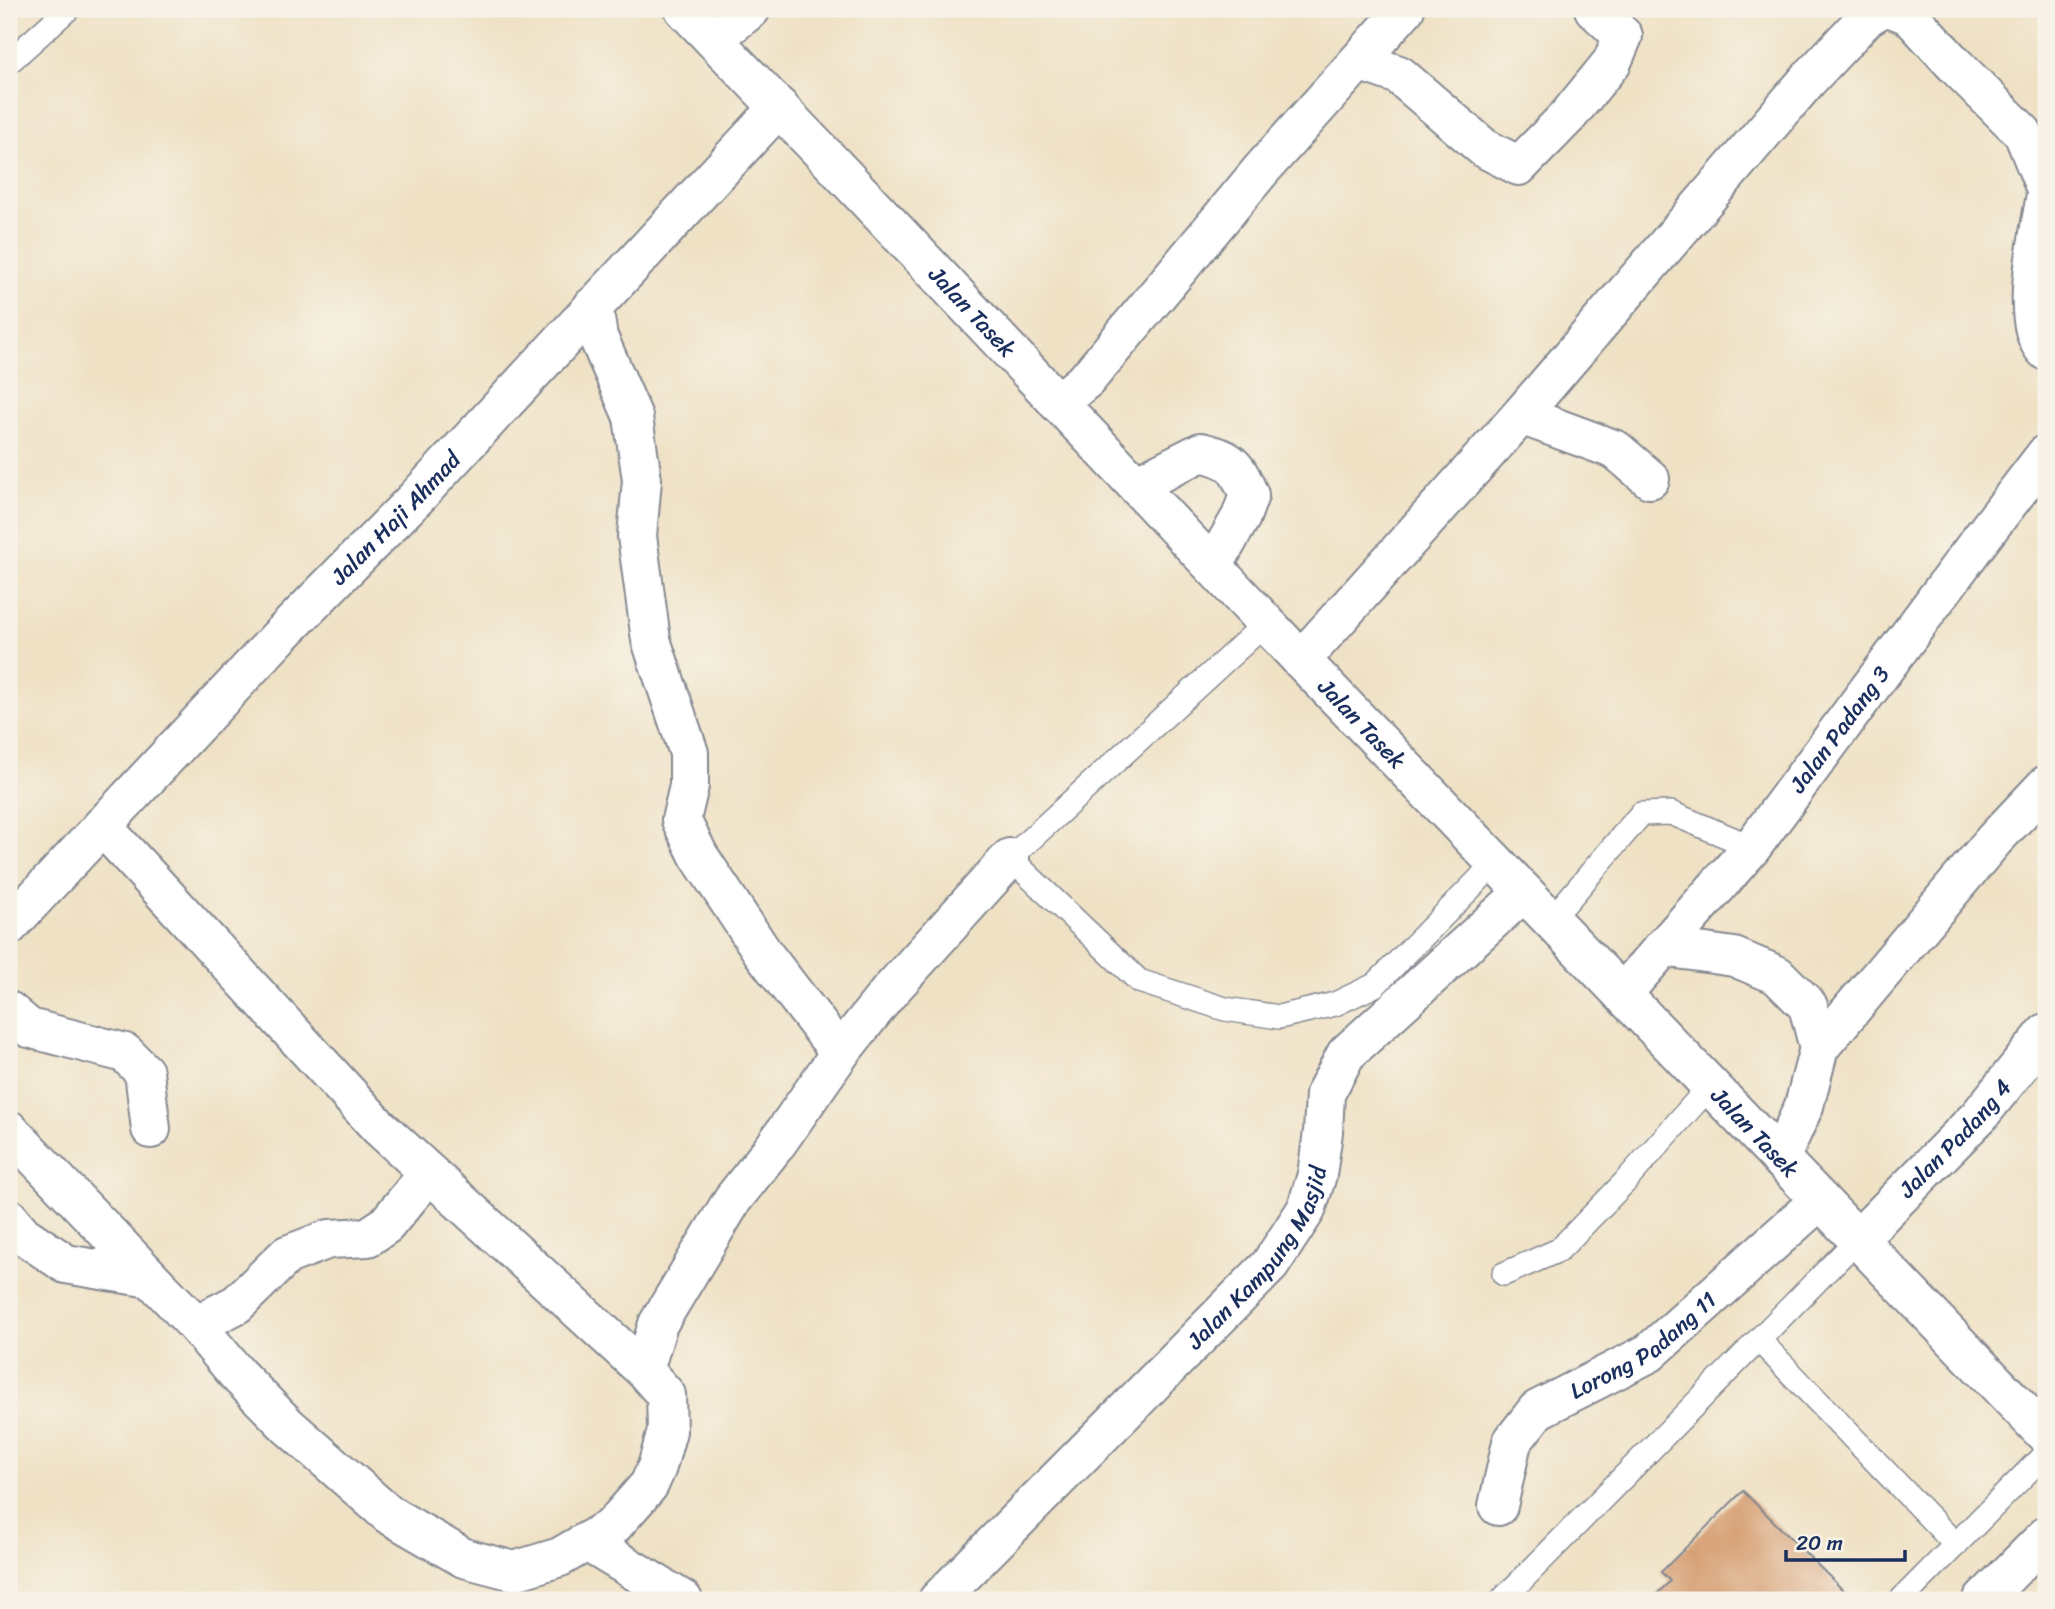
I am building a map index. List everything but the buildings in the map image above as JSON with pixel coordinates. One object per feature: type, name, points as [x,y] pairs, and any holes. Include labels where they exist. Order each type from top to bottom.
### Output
[{"type":"street","name":"Jalan Tasek","points":[[684,9],[1301,660],[2046,1436]]},
{"type":"street","points":[[713,39],[751,9]]},
{"type":"street","points":[[1058,403],[1087,379],[1262,169],[1405,9]]},
{"type":"street","points":[[1359,61],[1399,75],[1484,148],[1519,166],[1568,116],[1612,62],[1623,36],[1594,9]]},
{"type":"street","points":[[1301,660],[1521,415],[1807,81],[1867,17],[1880,9]]},
{"type":"street","points":[[1894,9],[1909,15],[2023,133],[2046,192],[2035,254],[2031,313],[2042,347],[2046,351]]},
{"type":"street","name":"Jalan Haji Ahmad","points":[[9,926],[279,637],[416,498],[779,107]]},
{"type":"street","points":[[593,306],[598,337],[633,417],[642,480],[637,536],[651,640],[689,753],[689,786],[681,820],[699,856],[763,953],[840,1053]]},
{"type":"street","points":[[1521,415],[1616,450],[1650,479]]},
{"type":"street","points":[[1136,485],[1201,452],[1224,457],[1239,472],[1249,495],[1241,517],[1213,566]]},
{"type":"street","name":"Jalan Padang 3","points":[[1622,994],[1752,847],[2046,454]]},
{"type":"street","points":[[1780,1159],[1804,1106],[1819,1048],[1994,840],[2046,785]]},
{"type":"street","points":[[9,1130],[196,1325],[288,1426],[388,1514],[464,1558],[514,1571],[560,1557],[612,1527],[649,1485],[667,1431],[666,1395],[644,1370],[378,1126],[102,826]]},
{"type":"street","points":[[644,1370],[658,1324],[733,1199],[840,1053],[888,993],[1010,858]]},
{"type":"street","name":"Jalan Kampung Masjid","points":[[938,1600],[1270,1265],[1306,1210],[1317,1175],[1325,1094],[1346,1054],[1524,892]]},
{"type":"street","points":[[1663,947],[1734,957],[1777,975],[1808,1006],[1819,1048]]},
{"type":"street","points":[[9,1011],[29,1028],[125,1053],[144,1072],[150,1129]]},
{"type":"street","name":"Jalan Padang 4","points":[[1858,1239],[1979,1116],[2046,1033]]},
{"type":"street","points":[[196,1325],[237,1304],[287,1255],[329,1239],[368,1237],[386,1225],[429,1173]]},
{"type":"street","name":"Lorong Padang 11","points":[[1497,1506],[1512,1442],[1537,1410],[1649,1353],[1820,1200]]},
{"type":"street","points":[[9,1218],[23,1235],[66,1264],[150,1278]]},
{"type":"street","points":[[1983,1600],[2046,1535]]},
{"type":"street","points":[[587,1542],[682,1600]]},
{"type":"lane","points":[[9,62],[68,9]]},
{"type":"lane","points":[[1266,623],[1010,858],[1139,981],[1224,1009],[1279,1017],[1335,1004],[1375,985],[1496,862]]},
{"type":"lane","points":[[1551,920],[1641,814],[1671,813],[1752,847]]},
{"type":"lane","points":[[1504,1274],[1559,1250],[1624,1183],[1710,1086]]},
{"type":"lane","points":[[1502,1600],[1858,1239]]},
{"type":"lane","points":[[1759,1340],[1956,1545]]},
{"type":"lane","points":[[1901,1600],[2046,1453]]}]
